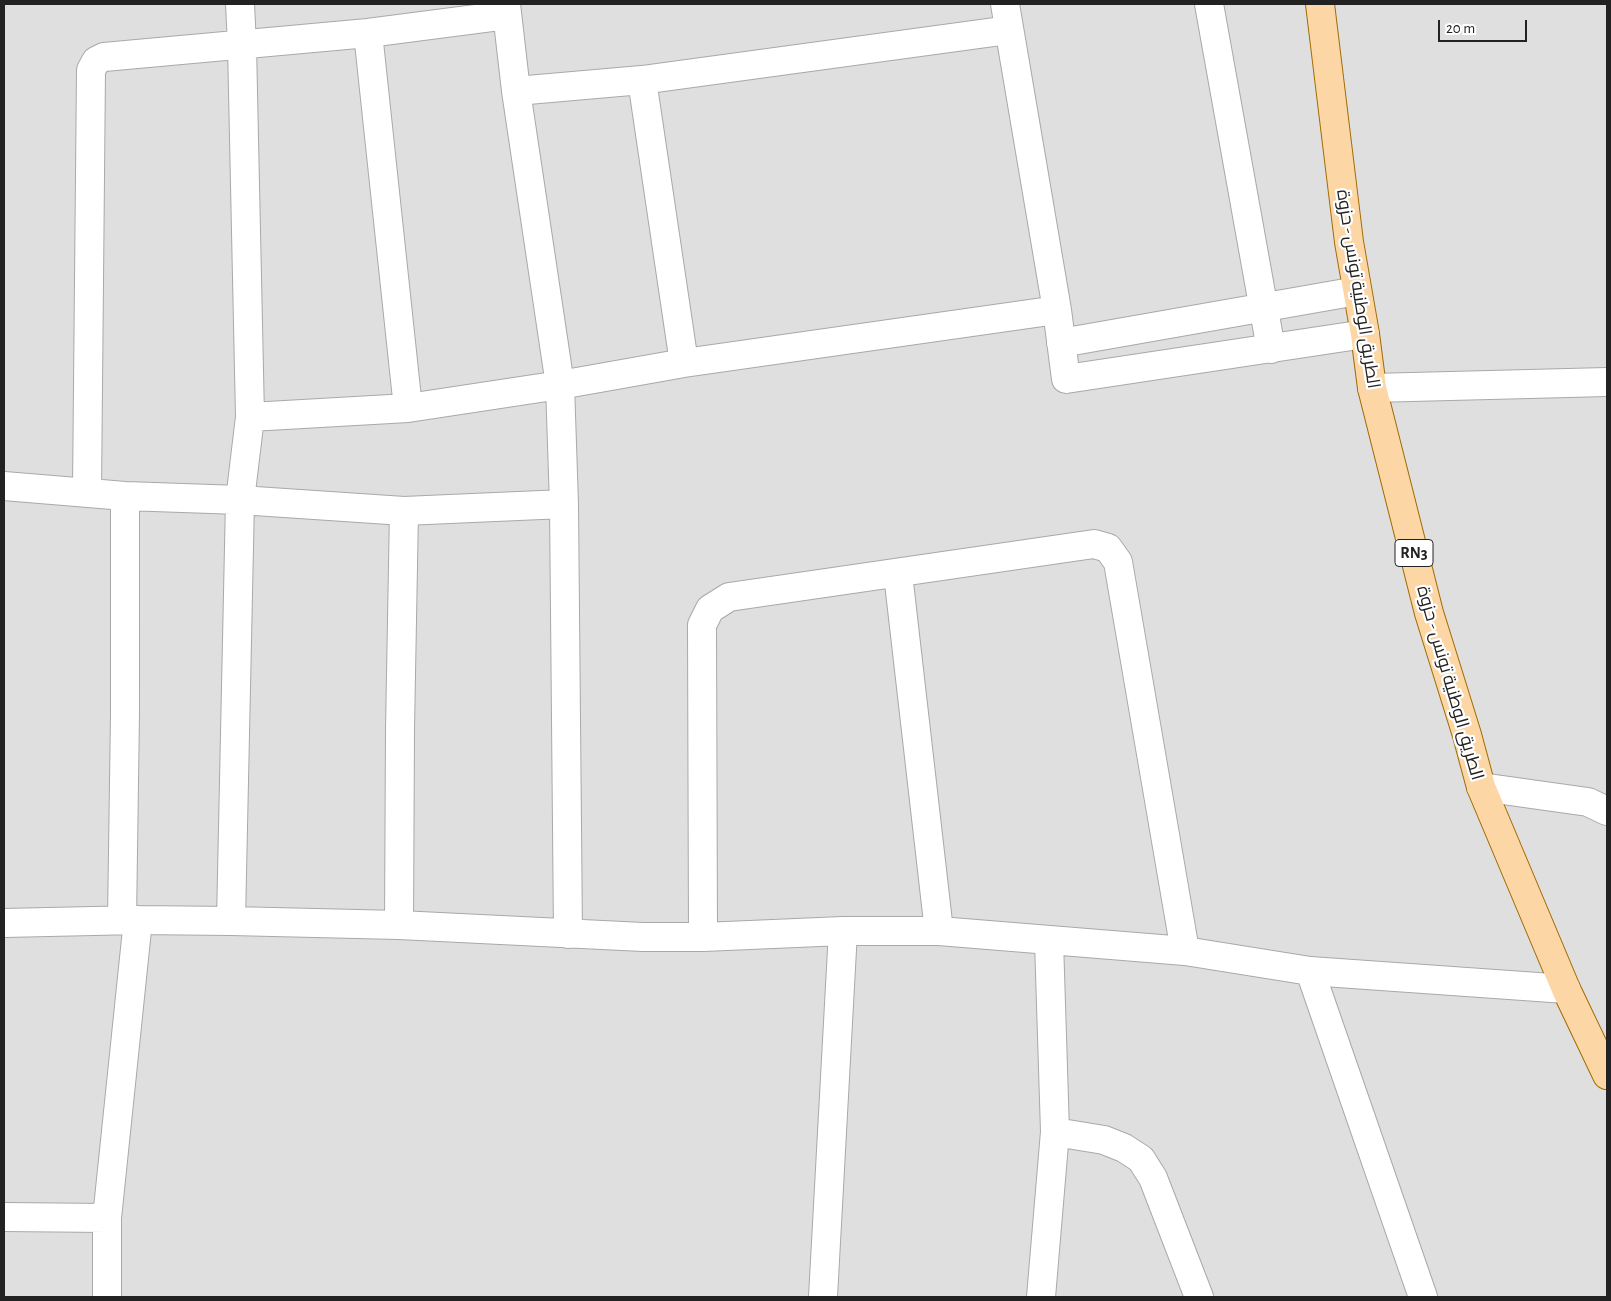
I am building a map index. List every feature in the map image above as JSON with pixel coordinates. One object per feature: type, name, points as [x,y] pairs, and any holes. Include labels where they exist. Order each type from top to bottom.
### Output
[{"type":"main road","name":"الطريق الوطنية تونس - حزوة","points":[[1320,4],[1349,242],[1372,388],[1429,613],[1481,788],[1566,990],[1607,1074]]},
{"type":"street","points":[[232,921],[240,500],[250,417],[240,4]]},
{"type":"street","points":[[1005,4],[1057,310],[1065,378],[1068,380],[1107,372],[1365,334]]},
{"type":"street","points":[[1209,4],[1271,349]]},
{"type":"street","points":[[87,492],[91,70],[96,61],[104,57],[368,33],[506,9],[516,91],[560,385],[564,504],[568,934]]},
{"type":"street","points":[[516,91],[642,80],[1009,30]]},
{"type":"street","points":[[368,33],[408,408]]},
{"type":"street","points":[[642,80],[684,363]]},
{"type":"street","points":[[1061,343],[1357,291]]},
{"type":"street","points":[[250,417],[408,408],[560,385],[684,363],[1057,310]]},
{"type":"street","points":[[1372,388],[1607,382]]},
{"type":"street","points":[[4,486],[125,496],[240,500],[404,511],[564,504]]},
{"type":"street","points":[[107,1297],[107,1218],[130,920],[125,714],[125,496]]},
{"type":"street","points":[[399,925],[404,511]]},
{"type":"street","points":[[703,937],[702,625],[710,609],[729,597],[898,574],[1094,544],[1108,548],[1118,562],[1185,951]]},
{"type":"street","points":[[898,574],[939,931]]},
{"type":"street","points":[[1481,788],[1588,802],[1607,811]]},
{"type":"street","points":[[4,923],[130,920],[232,921],[399,925],[643,937],[703,937],[843,931],[939,931],[1185,951],[1310,971],[1566,990]]},
{"type":"street","points":[[823,1297],[843,931]]},
{"type":"street","points":[[1041,1297],[1055,1132],[1049,941]]},
{"type":"street","points":[[1310,971],[1423,1297]]},
{"type":"street","points":[[1055,1132],[1104,1140],[1124,1148],[1141,1159],[1153,1178],[1199,1297]]},
{"type":"street","points":[[4,1217],[107,1218]]},
{"type":"shaded area","points":[[4,4],[1607,4],[1607,1297],[4,1297]]}]
